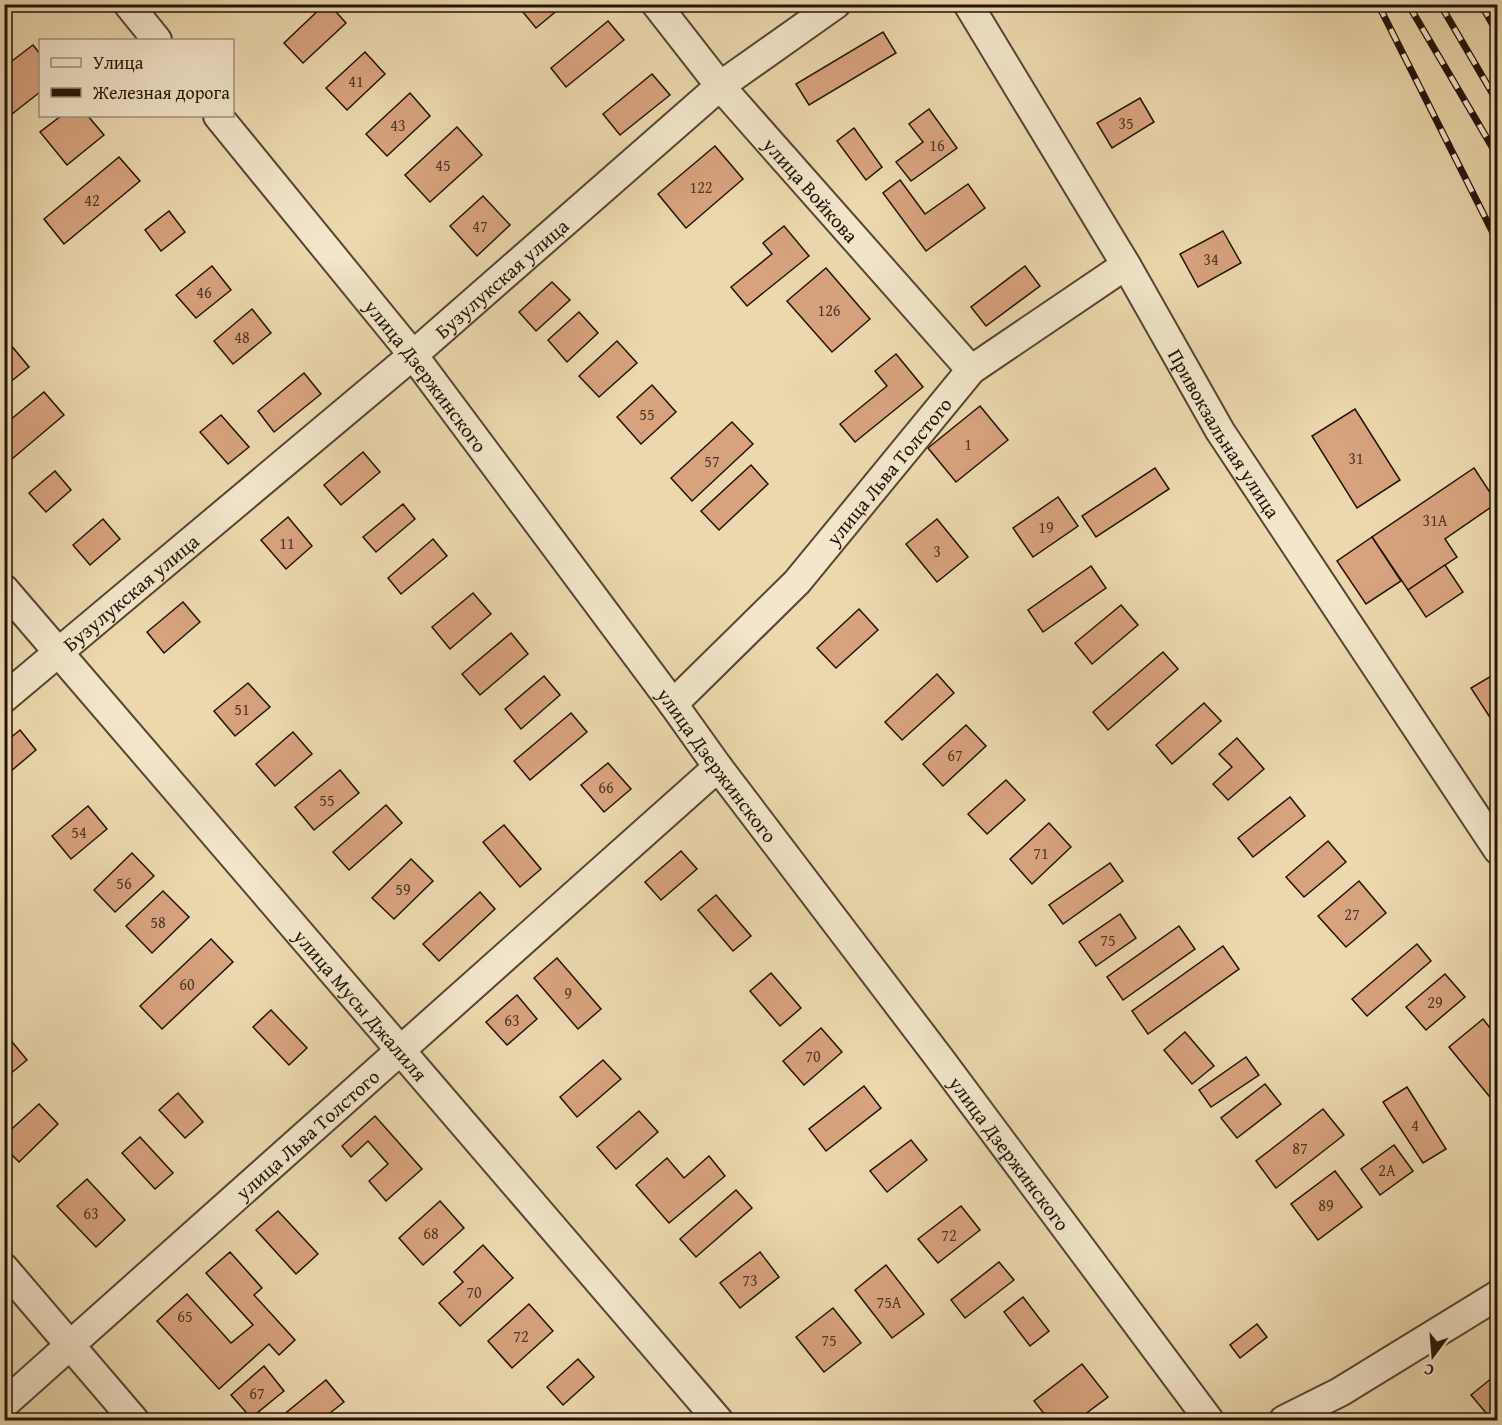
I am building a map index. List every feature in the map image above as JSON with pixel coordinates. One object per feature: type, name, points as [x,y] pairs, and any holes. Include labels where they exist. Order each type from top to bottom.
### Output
[{"type":"street","points":[[128,4],[156,39]]},
{"type":"street","name":"улица Войкова","points":[[656,4],[720,86],[971,370]]},
{"type":"street","name":"Бузулукская улица","points":[[4,698],[413,355],[720,86],[836,4]]},
{"type":"street","name":"Привокзальная улица","points":[[968,4],[1126,265],[1220,431],[1497,850]]},
{"type":"street","name":"улица Дзержинского","points":[[219,117],[413,355],[718,767],[940,1059],[1209,1420]]},
{"type":"street","name":"улица Льва Толстого","points":[[673,704],[797,582],[971,370],[1126,265]]},
{"type":"street","name":"улица Мусы Джалиля","points":[[4,588],[718,1420]]},
{"type":"street","name":"улица Льва Толстого","points":[[4,1404],[718,767]]},
{"type":"street","points":[[4,1268],[134,1420]]},
{"type":"street","points":[[1284,1420],[1340,1392],[1497,1295]]},
{"type":"building","points":[[325,4],[329,4],[346,23],[303,63],[284,43]]},
{"type":"building","points":[[520,4],[565,4],[536,28],[518,6]]},
{"type":"building","points":[[608,21],[624,40],[566,87],[551,68]]},
{"type":"building","points":[[883,32],[896,53],[809,105],[796,84]]},
{"type":"building","points":[[33,45],[39,53],[39,93],[12,114],[4,105],[4,67]]},
{"type":"building","points":[[365,52],[385,74],[347,110],[326,88]]},
{"type":"building","points":[[652,74],[670,95],[620,135],[603,114]]},
{"type":"building","points":[[410,93],[430,116],[387,156],[366,134]]},
{"type":"building","points":[[1140,98],[1154,122],[1112,148],[1097,123]]},
{"type":"building","points":[[929,109],[957,148],[911,181],[896,162],[923,142],[909,124]]},
{"type":"building","points":[[60,117],[89,117],[104,135],[67,165],[40,132]]},
{"type":"building","points":[[457,127],[482,155],[430,202],[405,175]]},
{"type":"building","points":[[854,128],[882,167],[866,180],[837,141]]},
{"type":"building","points":[[715,146],[743,179],[686,228],[658,194]]},
{"type":"building","points":[[119,157],[140,181],[64,244],[44,219]]},
{"type":"building","points":[[900,180],[925,214],[968,184],[985,208],[926,251],[883,193]]},
{"type":"building","points":[[483,196],[510,225],[477,256],[450,226]]},
{"type":"building","points":[[169,211],[185,232],[161,251],[145,230]]},
{"type":"building","points":[[784,226],[809,256],[747,306],[731,287],[772,254],[763,243]]},
{"type":"building","points":[[1223,231],[1241,263],[1198,287],[1180,254]]},
{"type":"building","points":[[212,266],[231,290],[196,318],[176,295]]},
{"type":"building","points":[[1025,266],[1040,286],[986,326],[971,307]]},
{"type":"building","points":[[826,268],[870,319],[832,352],[787,301]]},
{"type":"building","points":[[552,282],[570,300],[536,331],[519,312]]},
{"type":"building","points":[[252,309],[271,333],[233,364],[214,341]]},
{"type":"building","points":[[579,312],[598,333],[567,362],[548,340]]},
{"type":"building","points":[[617,341],[637,363],[599,397],[579,376]]},
{"type":"building","points":[[10,344],[29,367],[4,387],[4,349]]},
{"type":"building","points":[[896,354],[923,387],[855,442],[840,424],[887,386],[875,371]]},
{"type":"building","points":[[304,373],[321,394],[274,432],[258,411]]},
{"type":"building","points":[[652,385],[676,412],[641,444],[617,417]]},
{"type":"building","points":[[44,392],[64,415],[6,464],[4,425]]},
{"type":"building","points":[[980,406],[1008,440],[956,482],[928,448]]},
{"type":"building","points":[[1355,409],[1400,480],[1357,508],[1312,436]]},
{"type":"building","points":[[221,415],[249,447],[228,464],[200,432]]},
{"type":"building","points":[[732,422],[753,444],[692,501],[671,478]]},
{"type":"building","points":[[363,452],[380,472],[341,505],[324,485]]},
{"type":"building","points":[[751,465],[768,484],[719,530],[701,511]]},
{"type":"building","points":[[1155,468],[1169,489],[1096,537],[1082,516]]},
{"type":"building","points":[[1474,468],[1497,503],[1445,539],[1457,557],[1408,590],[1372,537]]},
{"type":"building","points":[[55,471],[71,490],[46,512],[29,493]]},
{"type":"building","points":[[1058,497],[1078,526],[1033,557],[1013,528]]},
{"type":"building","points":[[403,504],[415,519],[376,552],[363,537]]},
{"type":"building","points":[[288,517],[312,546],[286,569],[261,540]]},
{"type":"building","points":[[103,519],[120,539],[90,565],[73,545]]},
{"type":"building","points":[[937,519],[968,557],[937,582],[906,544]]},
{"type":"building","points":[[1372,537],[1401,581],[1366,604],[1337,561]]},
{"type":"building","points":[[433,539],[447,556],[401,594],[388,578]]},
{"type":"building","points":[[1445,565],[1463,592],[1426,617],[1408,590]]},
{"type":"building","points":[[1091,566],[1106,588],[1043,632],[1028,610]]},
{"type":"building","points":[[473,593],[491,614],[450,649],[432,627]]},
{"type":"building","points":[[183,602],[200,622],[164,653],[147,632]]},
{"type":"building","points":[[1121,605],[1138,625],[1092,664],[1075,643]]},
{"type":"building","points":[[859,609],[878,630],[836,668],[817,648]]},
{"type":"building","points":[[511,633],[528,654],[480,695],[462,674]]},
{"type":"building","points":[[1163,652],[1178,669],[1108,730],[1093,712]]},
{"type":"building","points":[[1498,672],[1498,730],[1471,688]]},
{"type":"building","points":[[937,674],[954,693],[902,740],[885,722]]},
{"type":"building","points":[[544,676],[560,695],[521,729],[505,709]]},
{"type":"building","points":[[248,683],[270,707],[235,736],[214,711]]},
{"type":"building","points":[[1204,703],[1221,721],[1172,764],[1156,745]]},
{"type":"building","points":[[571,713],[587,732],[530,780],[514,761]]},
{"type":"building","points":[[966,725],[986,746],[943,786],[923,764]]},
{"type":"building","points":[[20,730],[36,750],[4,777],[4,743]]},
{"type":"building","points":[[293,732],[312,754],[275,786],[256,764]]},
{"type":"building","points":[[1237,738],[1264,769],[1228,800],[1213,784],[1232,767],[1219,754]]},
{"type":"building","points":[[608,763],[631,789],[604,812],[581,785]]},
{"type":"building","points":[[340,770],[359,793],[314,830],[295,807]]},
{"type":"building","points":[[1006,780],[1025,800],[987,834],[968,814]]},
{"type":"building","points":[[1290,797],[1305,816],[1253,857],[1238,838]]},
{"type":"building","points":[[386,805],[402,823],[349,870],[333,852]]},
{"type":"building","points":[[88,806],[107,829],[71,859],[52,836]]},
{"type":"building","points":[[1049,823],[1071,847],[1032,884],[1010,859]]},
{"type":"building","points":[[504,825],[541,869],[520,887],[483,842]]},
{"type":"building","points":[[1328,841],[1346,862],[1304,897],[1286,877]]},
{"type":"building","points":[[681,851],[697,869],[661,900],[645,882]]},
{"type":"building","points":[[132,853],[154,876],[115,912],[94,890]]},
{"type":"building","points":[[411,859],[433,881],[394,919],[372,898]]},
{"type":"building","points":[[1110,863],[1123,881],[1063,924],[1049,905]]},
{"type":"building","points":[[1359,881],[1386,913],[1346,947],[1318,916]]},
{"type":"building","points":[[163,891],[189,917],[152,953],[126,926]]},
{"type":"building","points":[[480,892],[495,909],[439,961],[423,944]]},
{"type":"building","points":[[716,895],[751,936],[733,951],[698,910]]},
{"type":"building","points":[[1120,914],[1136,938],[1096,966],[1079,942]]},
{"type":"building","points":[[1179,926],[1195,949],[1123,1000],[1107,977]]},
{"type":"building","points":[[211,939],[233,962],[162,1029],[140,1006]]},
{"type":"building","points":[[1417,944],[1431,961],[1367,1016],[1352,999]]},
{"type":"building","points":[[1223,946],[1239,969],[1148,1034],[1132,1011]]},
{"type":"building","points":[[557,958],[601,1009],[578,1029],[534,978]]},
{"type":"building","points":[[771,973],[801,1008],[780,1026],[750,991]]},
{"type":"building","points":[[1445,974],[1465,997],[1426,1030],[1406,1007]]},
{"type":"building","points":[[517,995],[537,1019],[507,1045],[486,1022]]},
{"type":"building","points":[[271,1010],[307,1048],[289,1065],[253,1027]]},
{"type":"building","points":[[1483,1019],[1498,1038],[1498,1107],[1449,1047]]},
{"type":"building","points":[[821,1028],[842,1052],[804,1085],[783,1061]]},
{"type":"building","points":[[1185,1032],[1214,1066],[1192,1084],[1164,1050]]},
{"type":"building","points":[[8,1037],[27,1060],[4,1079],[4,1039]]},
{"type":"building","points":[[1246,1057],[1259,1075],[1211,1107],[1199,1090]]},
{"type":"building","points":[[603,1060],[621,1079],[577,1117],[560,1097]]},
{"type":"building","points":[[1265,1084],[1281,1104],[1237,1138],[1221,1118]]},
{"type":"building","points":[[864,1086],[881,1108],[826,1151],[809,1129]]},
{"type":"building","points":[[1407,1087],[1446,1149],[1423,1163],[1383,1102]]},
{"type":"building","points":[[178,1093],[203,1122],[185,1138],[159,1110]]},
{"type":"building","points":[[39,1104],[58,1124],[19,1162],[4,1147],[4,1136]]},
{"type":"building","points":[[1323,1109],[1344,1135],[1276,1188],[1256,1161]]},
{"type":"building","points":[[639,1111],[658,1132],[616,1169],[597,1147]]},
{"type":"building","points":[[375,1116],[422,1169],[386,1201],[369,1181],[388,1164],[368,1141],[351,1157],[342,1146]]},
{"type":"building","points":[[140,1137],[173,1173],[155,1189],[122,1153]]},
{"type":"building","points":[[911,1140],[927,1160],[887,1192],[870,1171]]},
{"type":"building","points":[[1394,1145],[1413,1171],[1380,1195],[1361,1169]]},
{"type":"building","points":[[709,1156],[725,1176],[669,1223],[636,1185],[667,1158],[684,1178]]},
{"type":"building","points":[[1335,1171],[1362,1207],[1318,1240],[1291,1204]]},
{"type":"building","points":[[87,1179],[125,1220],[96,1247],[57,1206]]},
{"type":"building","points":[[736,1190],[752,1208],[696,1257],[680,1239]]},
{"type":"building","points":[[440,1201],[464,1228],[423,1265],[399,1238]]},
{"type":"building","points":[[961,1206],[980,1230],[938,1263],[918,1239]]},
{"type":"building","points":[[278,1211],[318,1254],[296,1274],[256,1230]]},
{"type":"building","points":[[483,1245],[513,1278],[460,1326],[439,1303],[463,1282],[454,1272]]},
{"type":"building","points":[[230,1252],[262,1288],[254,1295],[295,1340],[279,1355],[269,1344],[219,1389],[157,1321],[187,1294],[231,1343],[253,1325],[206,1273]]},
{"type":"building","points":[[760,1252],[779,1277],[740,1308],[720,1283]]},
{"type":"building","points":[[999,1262],[1014,1280],[965,1318],[951,1300]]},
{"type":"building","points":[[886,1265],[924,1314],[892,1338],[855,1290]]},
{"type":"building","points":[[1023,1297],[1049,1331],[1030,1346],[1004,1312]]},
{"type":"building","points":[[529,1304],[553,1331],[512,1368],[488,1341]]},
{"type":"building","points":[[833,1308],[861,1343],[824,1372],[796,1337]]},
{"type":"building","points":[[1257,1324],[1267,1337],[1240,1358],[1230,1345]]},
{"type":"building","points":[[578,1359],[594,1377],[563,1405],[547,1387]]},
{"type":"building","points":[[1082,1364],[1108,1397],[1077,1420],[1049,1420],[1034,1401]]},
{"type":"building","points":[[264,1366],[284,1391],[251,1418],[231,1395]]},
{"type":"building","points":[[1498,1373],[1498,1420],[1492,1420],[1471,1395]]},
{"type":"building","points":[[326,1380],[344,1402],[321,1420],[277,1420]]},
{"type":"railway","points":[[1378,4],[1498,243]]},
{"type":"railway","points":[[1408,4],[1498,157]]},
{"type":"railway","points":[[1440,4],[1498,103]]},
{"type":"railway","points":[[1481,4],[1498,34]]}]
